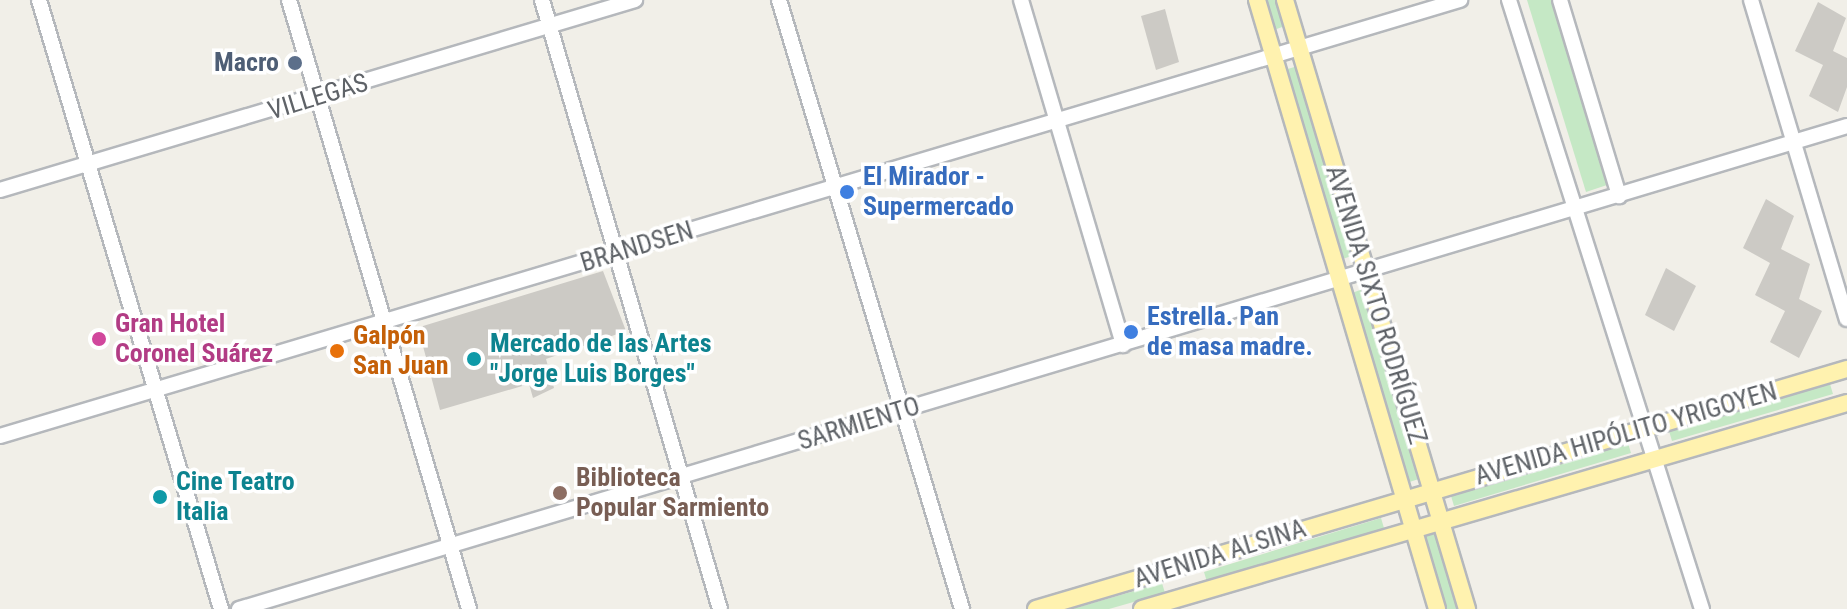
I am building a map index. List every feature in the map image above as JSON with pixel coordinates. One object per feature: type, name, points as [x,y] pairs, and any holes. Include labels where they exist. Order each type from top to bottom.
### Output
[{"type":"main road","name":"AVENIDA SIXTO RODRÍGUEZ","points":[[1257,0],[1437,609]]},
{"type":"main road","name":"AVENIDA SIXTO RODRÍGUEZ","points":[[1285,0],[1467,609]]},
{"type":"main road","name":"AVENIDA HIPÓLITO YRIGOYEN","points":[[1404,499],[1847,369]]},
{"type":"main road","name":"AVENIDA HIPÓLITO YRIGOYEN","points":[[1414,529],[1846,405]]},
{"type":"main road","name":"AVENIDA ALSINA","points":[[1036,609],[1404,499]]},
{"type":"main road","name":"AVENIDA ALSINA","points":[[1142,609],[1414,529]]},
{"type":"main road","points":[[1178,566],[1187,596]]},
{"type":"street","points":[[39,0],[221,609]]},
{"type":"street","points":[[289,0],[469,609]]},
{"type":"street","points":[[542,0],[613,254],[720,609]]},
{"type":"street","name":"VILLEGAS","points":[[0,190],[635,0]]},
{"type":"street","points":[[779,0],[962,609]]},
{"type":"street","points":[[1021,0],[1123,345]]},
{"type":"street","name":"BRANDSEN","points":[[0,436],[1460,0]]},
{"type":"street","points":[[1509,0],[1643,430],[1658,459],[1702,609]]},
{"type":"street","points":[[1560,0],[1619,196]]},
{"type":"street","points":[[1751,0],[1847,319]]},
{"type":"street","name":"SARMIENTO","points":[[239,609],[1576,210],[1847,126]]},
{"type":"green space","points":[[1261,0],[1277,0],[1285,26],[1271,31]]},
{"type":"green space","points":[[1527,0],[1554,0],[1610,184],[1586,192]]},
{"type":"green space","points":[[1298,66],[1354,255],[1340,260],[1284,70]]},
{"type":"green space","points":[[1363,289],[1419,479],[1406,483],[1349,294]]},
{"type":"green space","points":[[1830,384],[1833,394],[1672,441],[1669,431]]},
{"type":"green space","points":[[1628,443],[1631,453],[1454,506],[1451,496]]},
{"type":"green space","points":[[1381,518],[1384,528],[1207,582],[1204,572]]},
{"type":"green space","points":[[1438,533],[1459,609],[1444,609],[1424,537]]},
{"type":"green space","points":[[1162,583],[1165,593],[1109,609],[1072,609]]},
{"type":"building","points":[[1818,2],[1846,18],[1833,51],[1847,58],[1847,87],[1838,112],[1809,96],[1823,65],[1795,51]]},
{"type":"building","points":[[1165,9],[1179,62],[1156,70],[1141,16]]},
{"type":"building","points":[[1766,199],[1794,216],[1781,249],[1810,264],[1799,299],[1822,311],[1799,358],[1770,342],[1785,311],[1755,295],[1770,263],[1743,248]]},
{"type":"building","points":[[1666,268],[1696,286],[1674,331],[1645,315]]},
{"type":"building","points":[[603,271],[626,331],[546,359],[554,388],[533,398],[529,384],[440,410],[420,335],[423,326]]},
{"type":"place","name":"Macro","points":[[295,63]]},
{"type":"place","name":"El Mirador - Supermercado","points":[[847,192]]},
{"type":"place","name":"Estrella. Pan de masa madre.","points":[[1131,332]]},
{"type":"place","name":"Gran Hotel Coronel Suárez","points":[[99,339]]},
{"type":"place","name":"Galpón San Juan","points":[[337,351]]},
{"type":"place","name":"Mercado de las Artes \"Jorge Luis Borges\"","points":[[474,359]]},
{"type":"place","name":"Biblioteca Popular Sarmiento","points":[[560,493]]},
{"type":"place","name":"Cine Teatro Italia","points":[[160,497]]}]
